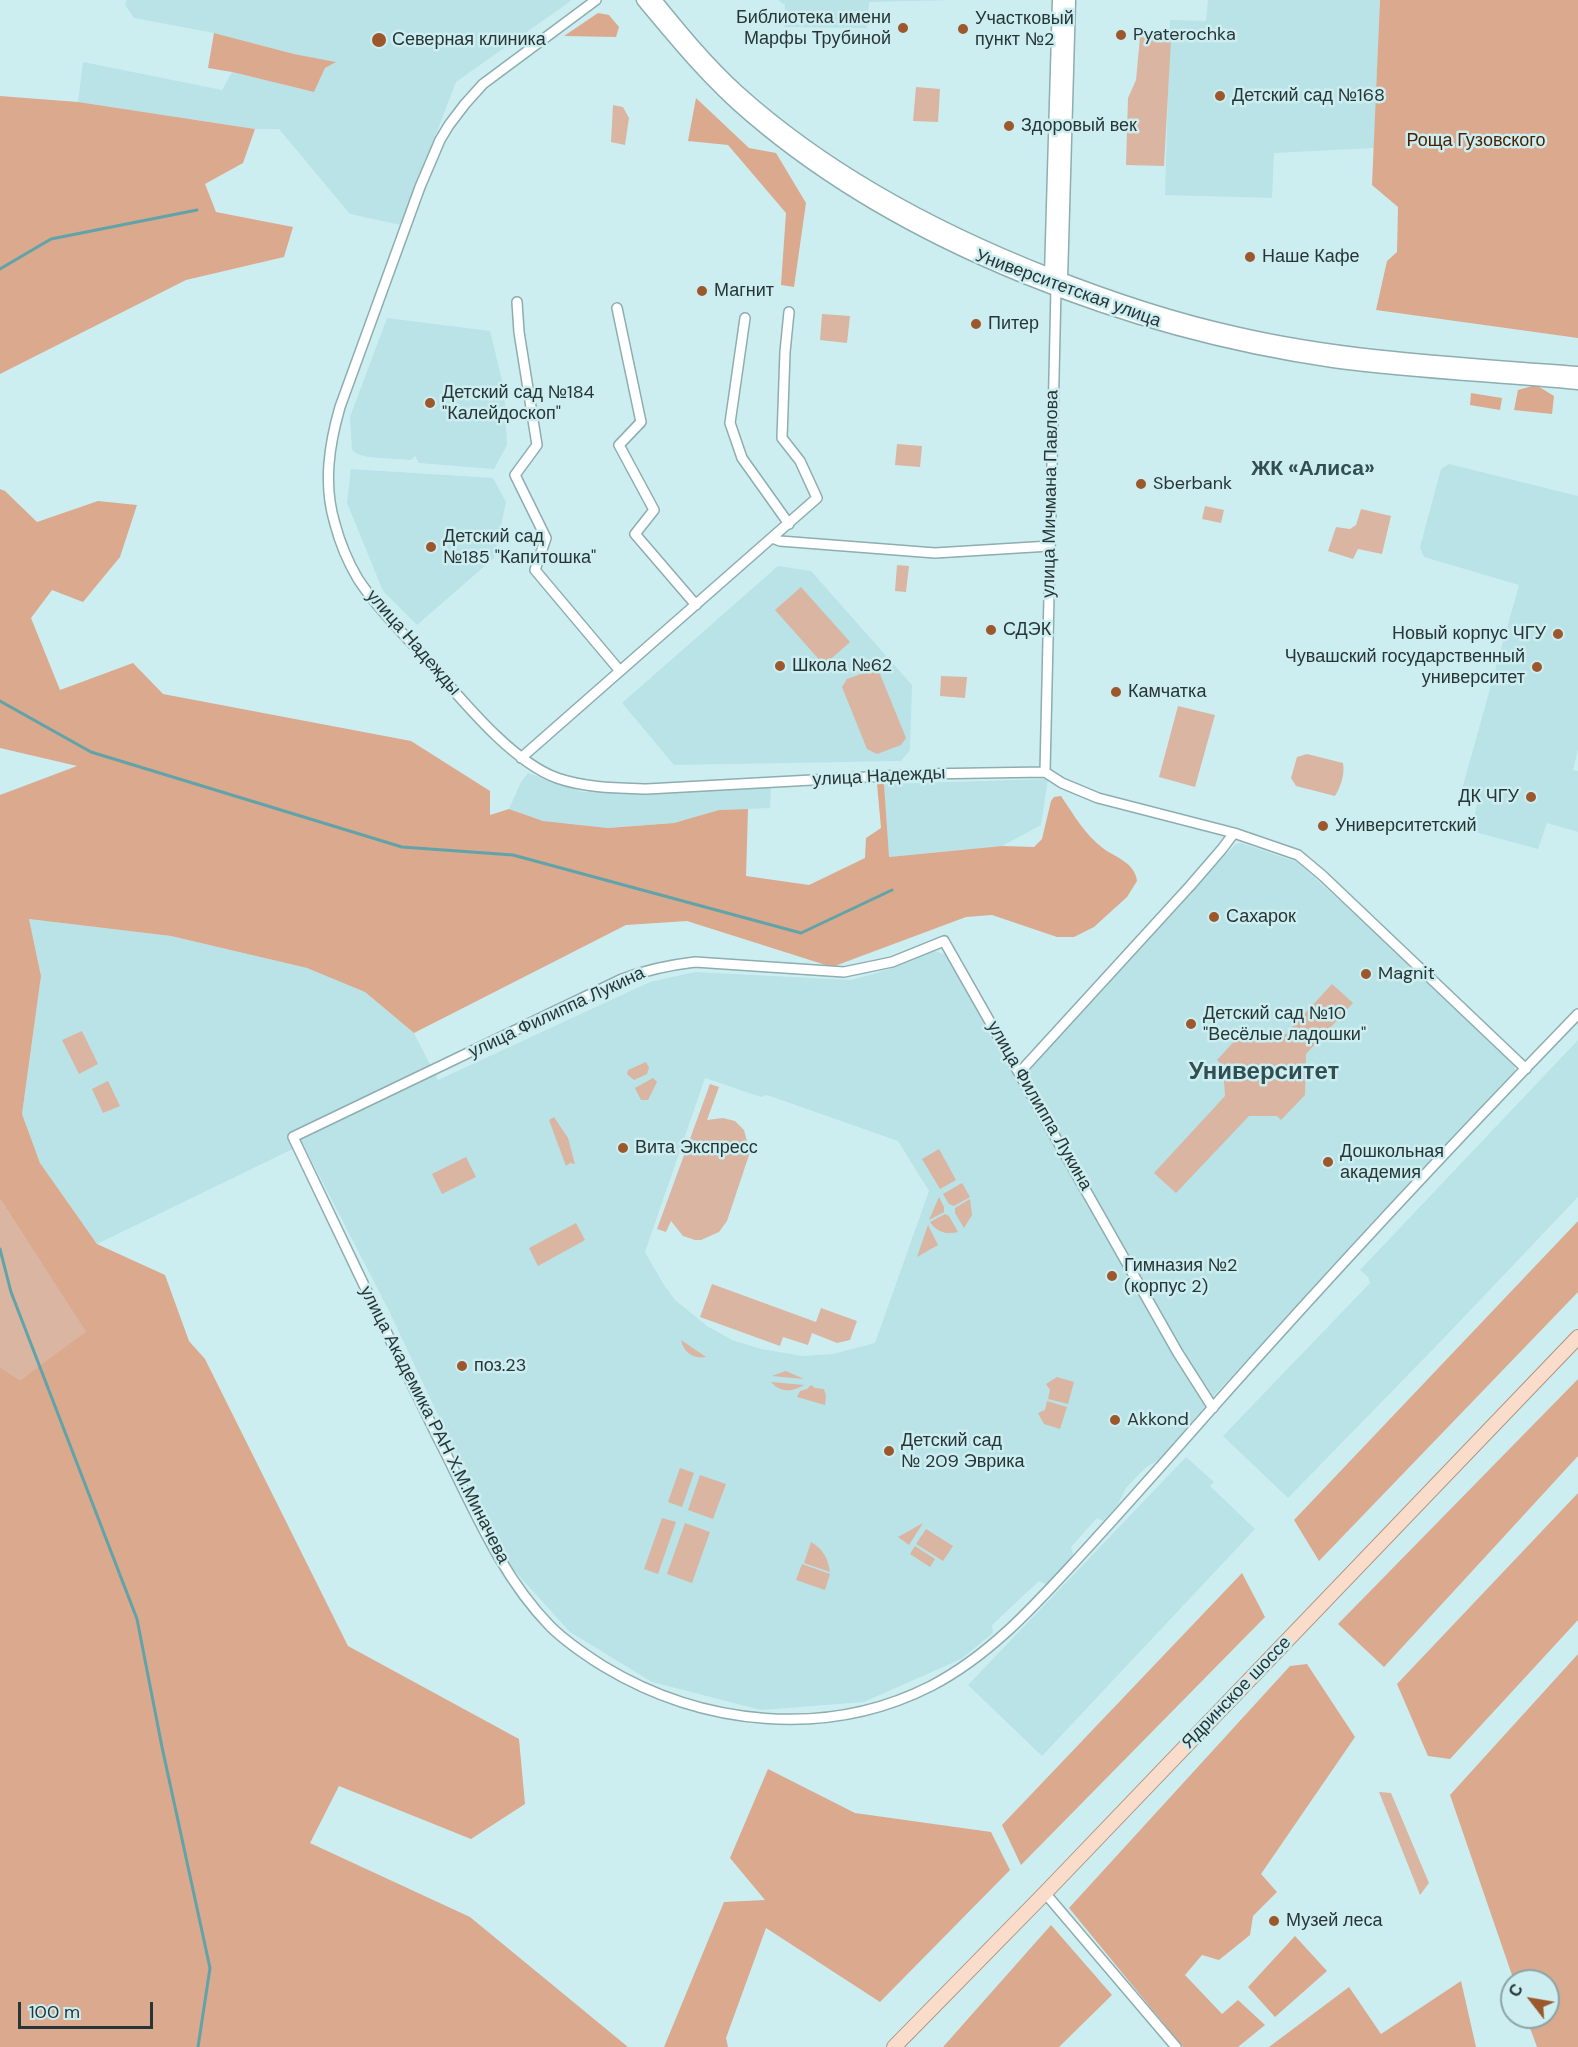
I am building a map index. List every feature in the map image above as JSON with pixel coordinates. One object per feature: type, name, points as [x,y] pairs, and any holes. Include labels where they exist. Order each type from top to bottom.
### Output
[{"type":"main road","name":"Университетская улица","points":[[644,0],[687,53],[716,84],[758,121],[852,183],[892,213],[955,246],[1056,281],[1170,326],[1289,349],[1370,360],[1514,373],[1578,383]]},
{"type":"main road","name":"Университетская улица","points":[[655,0],[712,67],[821,162]]},
{"type":"main road","name":"улица Мичмана Павлова","points":[[1056,281],[1062,64],[1059,0]]},
{"type":"main road","name":"улица Мичмана Павлова","points":[[1062,64],[1069,0]]},
{"type":"main road","name":"Университетская улица","points":[[1514,373],[1578,373]]},
{"type":"main road","name":"Ядринское шоссе","points":[[894,2047],[1045,1893],[1578,1337]]},
{"type":"street","name":"улица Надежды","points":[[596,0],[483,84],[465,104],[440,140],[417,196],[340,407],[328,459],[329,492],[334,522],[345,552],[359,579],[384,613],[476,715],[521,758],[556,777],[576,783],[607,788],[647,789],[922,774],[1045,772]]},
{"type":"street","name":"улица Мичмана Павлова","points":[[1045,772],[1056,281]]},
{"type":"street","points":[[517,302],[519,332],[537,445],[515,475],[546,538],[535,570],[620,670]]},
{"type":"street","points":[[617,308],[641,422],[619,445],[654,510],[635,534],[696,605]]},
{"type":"street","points":[[521,758],[817,498],[800,461],[782,438],[789,312]]},
{"type":"street","points":[[745,318],[730,423],[742,458],[789,524]]},
{"type":"street","points":[[772,538],[780,541],[934,553],[1050,546]]},
{"type":"street","points":[[1045,772],[1062,783],[1098,798],[1234,833],[1298,855],[1306,860],[1526,1069]]},
{"type":"street","points":[[1018,1073],[1190,886],[1234,833]]},
{"type":"street","name":"улица Филиппа Лукина","points":[[293,1137],[622,979],[671,964],[695,962],[844,972],[892,962],[944,941],[1178,1353],[1213,1408]]},
{"type":"street","points":[[1213,1408],[1307,1303],[1578,1014]]},
{"type":"street","name":"улица Академика РАН Х.М.Миначева","points":[[293,1137],[375,1311],[483,1528],[518,1585],[549,1625],[589,1657],[631,1682],[694,1707],[738,1717],[785,1720],[839,1717],[868,1711],[930,1687],[968,1664],[1023,1618],[1213,1408]]},
{"type":"street","points":[[1045,1893],[1176,2047]]},
{"type":"shaded area","points":[[127,0],[572,0],[456,82],[401,225],[350,214],[279,129],[255,129],[78,102],[83,62],[222,90],[232,72],[314,92],[325,68],[335,62],[214,33],[134,18],[125,5]]},
{"type":"shaded area","points":[[778,0],[953,0],[869,2],[867,28],[784,27],[785,5]]},
{"type":"shaded area","points":[[1208,0],[1380,0],[1374,148],[1274,153],[1272,198],[1165,195],[1170,20],[1206,21]]},
{"type":"shaded area","points":[[1140,37],[1171,39],[1164,166],[1126,165],[1128,98],[1136,80]]},
{"type":"shaded area","points":[[916,87],[940,89],[938,122],[913,121]]},
{"type":"shaded area","points":[[613,105],[623,107],[629,118],[625,145],[611,142]]},
{"type":"shaded area","points":[[822,314],[850,316],[847,343],[820,340]]},
{"type":"shaded area","name":"Детский сад №184 \"Калейдоскоп\"","points":[[387,318],[490,331],[504,388],[507,445],[494,469],[419,463],[415,456],[411,460],[368,457],[352,450],[350,417]]},
{"type":"shaded area","points":[[897,444],[922,446],[920,467],[895,465]]},
{"type":"shaded area","name":"Чувашский государственный университет","points":[[1449,464],[1578,496],[1578,749],[1573,770],[1578,771],[1578,832],[1547,823],[1538,849],[1471,831],[1479,795],[1462,789],[1519,585],[1424,557],[1420,547],[1441,469]]},
{"type":"shaded area","name":"Детский сад №185 \"Капитошка\"","points":[[351,469],[493,478],[506,502],[494,558],[417,625],[383,591],[347,503]]},
{"type":"shaded area","points":[[1205,506],[1224,510],[1221,523],[1202,519]]},
{"type":"shaded area","points":[[1361,509],[1391,516],[1382,554],[1358,549],[1353,559],[1328,551],[1336,527],[1350,529],[1356,525]]},
{"type":"shaded area","points":[[897,565],[909,566],[906,592],[895,591]]},
{"type":"shaded area","name":"Школа №62","points":[[778,566],[811,571],[912,685],[910,750],[901,761],[674,765],[622,703]]},
{"type":"shaded area","points":[[801,587],[850,642],[824,665],[775,610]]},
{"type":"shaded area","points":[[872,670],[880,674],[906,738],[901,745],[877,754],[867,749],[842,687],[847,679]]},
{"type":"shaded area","points":[[941,676],[967,677],[965,698],[940,696]]},
{"type":"shaded area","points":[[1178,706],[1215,715],[1195,787],[1159,777]]},
{"type":"shaded area","points":[[1307,754],[1343,763],[1342,780],[1335,796],[1296,786],[1291,778],[1297,757]]},
{"type":"shaded area","points":[[528,773],[583,792],[652,793],[771,786],[770,808],[719,810],[674,823],[608,828],[543,821],[509,809],[521,782]]},
{"type":"shaded area","points":[[1048,779],[1041,825],[1002,846],[888,857],[884,784]]},
{"type":"shaded area","name":"Гимназия №2 (корпус 2)","points":[[1241,843],[1297,862],[1461,1015],[1466,1011],[1483,1035],[1514,1063],[1516,1074],[1218,1391],[1160,1459],[1145,1468],[1126,1488],[1117,1506],[1103,1521],[1097,1518],[1071,1547],[1073,1555],[1046,1584],[1039,1581],[992,1625],[993,1633],[961,1659],[864,1702],[761,1710],[652,1682],[570,1632],[509,1565],[388,1309],[303,1144],[97,1244],[40,1163],[22,1114],[41,976],[29,919],[171,936],[307,968],[365,992],[414,1033],[438,1080],[650,982],[695,972],[851,980],[890,969],[932,950],[951,957],[1014,1076],[1236,844]],"holes":[[[705,1078],[761,1097],[767,1095],[898,1141],[929,1191],[875,1343],[833,1354],[803,1356],[761,1349],[732,1340],[707,1326],[675,1300],[645,1252]]]},
{"type":"shaded area","points":[[1332,984],[1353,1003],[1306,1054],[1305,1095],[1281,1120],[1277,1116],[1249,1116],[1176,1193],[1154,1173],[1225,1096],[1223,1066],[1217,1060],[1240,1035],[1286,1034]]},
{"type":"shaded area","points":[[82,1031],[98,1064],[79,1074],[62,1040]]},
{"type":"shaded area","points":[[1578,1040],[1578,1197],[1288,1498],[1223,1436],[1370,1283],[1368,1277],[1360,1270]]},
{"type":"shaded area","points":[[646,1062],[649,1068],[647,1074],[634,1080],[627,1074],[628,1070]]},
{"type":"shaded area","points":[[653,1078],[657,1082],[648,1100],[641,1100],[635,1088]]},
{"type":"shaded area","points":[[108,1081],[120,1106],[103,1113],[92,1089]]},
{"type":"shaded area","points":[[710,1084],[719,1087],[707,1120],[723,1118],[735,1121],[744,1130],[750,1152],[727,1221],[719,1232],[701,1240],[695,1240],[683,1236],[671,1221],[666,1232],[657,1229]]},
{"type":"shaded area","points":[[554,1117],[568,1138],[575,1164],[570,1163],[566,1166],[549,1120]]},
{"type":"shaded area","points":[[939,1149],[956,1180],[940,1189],[922,1159]]},
{"type":"shaded area","points":[[466,1157],[476,1177],[442,1194],[432,1174]]},
{"type":"shaded area","points":[[962,1183],[970,1197],[954,1206],[949,1204],[943,1194]]},
{"type":"shaded area","points":[[939,1197],[944,1212],[929,1220]]},
{"type":"shaded area","points":[[0,1199],[87,1333],[20,1380],[0,1367]]},
{"type":"shaded area","points":[[970,1199],[972,1215],[964,1228],[955,1213],[955,1208]]},
{"type":"shaded area","points":[[945,1214],[949,1216],[958,1232],[942,1232],[930,1222]]},
{"type":"shaded area","points":[[576,1223],[585,1240],[538,1266],[529,1248]]},
{"type":"shaded area","points":[[928,1225],[938,1245],[917,1257]]},
{"type":"shaded area","points":[[712,1284],[816,1322],[821,1308],[857,1321],[850,1340],[837,1343],[812,1333],[808,1345],[783,1337],[780,1346],[700,1317]]},
{"type":"shaded area","points":[[681,1340],[706,1357],[690,1354],[684,1348]]},
{"type":"shaded area","points":[[786,1371],[804,1379],[772,1376]]},
{"type":"shaded area","points":[[1057,1377],[1074,1382],[1068,1404],[1048,1399],[1050,1390],[1046,1384]]},
{"type":"shaded area","points":[[771,1382],[804,1385],[795,1389],[783,1390]]},
{"type":"shaded area","points":[[811,1385],[824,1389],[825,1405],[797,1397],[800,1391]]},
{"type":"shaded area","points":[[1047,1401],[1067,1407],[1060,1429],[1044,1424],[1038,1413],[1045,1410]]},
{"type":"shaded area","points":[[1186,1457],[1214,1482],[1210,1486],[1255,1529],[1042,1756],[968,1685]]},
{"type":"shaded area","points":[[680,1468],[694,1473],[682,1507],[668,1502]]},
{"type":"shaded area","points":[[700,1475],[726,1484],[713,1519],[688,1510]]},
{"type":"shaded area","points":[[662,1518],[676,1522],[658,1574],[644,1569]]},
{"type":"shaded area","points":[[685,1523],[710,1532],[692,1583],[667,1574]]},
{"type":"shaded area","points":[[923,1523],[909,1545],[898,1537]]},
{"type":"shaded area","points":[[926,1529],[953,1546],[943,1561],[916,1544]]},
{"type":"shaded area","points":[[811,1542],[824,1554],[830,1572],[804,1563]]},
{"type":"shaded area","points":[[915,1546],[935,1559],[930,1567],[910,1554]]},
{"type":"shaded area","points":[[802,1564],[830,1574],[825,1590],[796,1580]]},
{"type":"shaded area","points":[[1379,1792],[1391,1793],[1429,1883],[1420,1895]]},
{"type":"green space","name":"Роща Гузовского","points":[[1380,0],[1578,0],[1578,338],[1376,310],[1387,261],[1397,252],[1398,207],[1372,185]]},
{"type":"green space","points":[[598,13],[609,15],[619,27],[616,37],[564,36]]},
{"type":"green space","points":[[214,33],[294,54],[336,62],[325,68],[314,92],[208,68]]},
{"type":"green space","points":[[0,96],[78,102],[255,129],[243,163],[205,184],[216,212],[293,227],[284,257],[186,280],[0,374]]},
{"type":"green space","points":[[696,98],[749,148],[776,153],[806,203],[794,287],[781,285],[786,213],[728,145],[688,141]]},
{"type":"green space","points":[[1536,385],[1554,396],[1552,414],[1514,410],[1518,390]]},
{"type":"green space","points":[[1471,393],[1502,398],[1500,410],[1470,405]]},
{"type":"green space","points":[[0,489],[5,491],[37,522],[98,501],[137,505],[120,557],[83,602],[52,590],[31,618],[60,690],[133,663],[163,694],[411,741],[490,791],[490,815],[509,809],[543,821],[608,828],[674,823],[719,810],[748,809],[746,876],[809,885],[865,858],[866,838],[881,828],[877,784],[884,784],[889,857],[1002,846],[1034,847],[1042,839],[1051,801],[1054,797],[1061,796],[1091,837],[1104,849],[1129,865],[1136,875],[1137,881],[1127,897],[1094,927],[1074,937],[1057,937],[992,915],[966,917],[832,967],[687,921],[626,925],[414,1033],[365,992],[307,968],[171,936],[29,919],[41,976],[22,1114],[40,1163],[97,1244],[165,1275],[189,1341],[205,1359],[348,1646],[519,1739],[525,1804],[471,1839],[339,1786],[310,1843],[470,1917],[628,2047],[0,2047],[0,1367],[20,1380],[86,1332],[0,1199],[0,795],[77,766],[0,748]]},
{"type":"green space","points":[[1578,1221],[1578,1292],[1319,1561],[1294,1520]]},
{"type":"green space","points":[[1578,1379],[1578,1456],[1384,1667],[1338,1624]]},
{"type":"green space","points":[[1578,1493],[1578,1620],[1450,1759],[1428,1756],[1397,1684]]},
{"type":"green space","points":[[1242,1573],[1265,1617],[1021,1865],[1002,1825]]},
{"type":"green space","points":[[1578,1654],[1578,2047],[1537,2047],[1530,2029],[1560,2029],[1560,1969],[1510,1969],[1450,1795]]},
{"type":"green space","points":[[1307,1664],[1355,1737],[1261,1874],[1277,1892],[1253,1916],[1250,1935],[1219,1960],[1202,1955],[1185,1975],[1222,2014],[1238,2000],[1265,2025],[1238,2047],[1183,2047],[1069,1908],[1290,1666]]},
{"type":"green space","points":[[768,1769],[855,1813],[991,1832],[1010,1870],[880,2002],[766,1928],[726,2038],[728,2047],[664,2047],[724,1902],[765,1900],[730,1858]]},
{"type":"green space","points":[[1051,1925],[1112,1995],[1059,2047],[943,2047]]},
{"type":"green space","points":[[1295,1936],[1327,1971],[1275,2017],[1248,1987]]},
{"type":"green space","points":[[1461,1981],[1476,2047],[1269,2047],[1349,1987],[1381,2034]]},
{"type":"waterway","points":[[0,269],[51,239],[197,210]]},
{"type":"waterway","points":[[0,701],[91,752],[402,847],[513,855],[801,933],[892,890]]},
{"type":"waterway","points":[[0,1249],[11,1292],[137,1619],[210,1968],[198,2047]]},
{"type":"place","name":"Библиотека имени Марфы Трубиной","points":[[903,28]]},
{"type":"place","name":"Участковый пункт №2","points":[[963,29]]},
{"type":"place","name":"Pyaterochka","points":[[1121,35]]},
{"type":"place","name":"Северная клиника","points":[[379,40]]},
{"type":"place","name":"Детский сад №168","points":[[1220,96]]},
{"type":"place","name":"Здоровый век","points":[[1009,126]]},
{"type":"place","name":"Наше Кафе","points":[[1250,257]]},
{"type":"place","name":"Магнит","points":[[702,291]]},
{"type":"place","name":"Питер","points":[[976,324]]},
{"type":"place","name":"Детский сад №184 \"Калейдоскоп\"","points":[[430,403]]},
{"type":"place","name":"Sberbank","points":[[1141,484]]},
{"type":"place","name":"Детский сад №185 \"Капитошка\"","points":[[431,547]]},
{"type":"place","name":"СДЭК","points":[[991,630]]},
{"type":"place","name":"Новый корпус ЧГУ","points":[[1558,634]]},
{"type":"place","name":"Школа №62","points":[[780,666]]},
{"type":"place","name":"Чувашский государственный университет","points":[[1537,667]]},
{"type":"place","name":"Камчатка","points":[[1116,692]]},
{"type":"place","name":"ДК ЧГУ","points":[[1531,797]]},
{"type":"place","name":"Университетский","points":[[1323,826]]},
{"type":"place","name":"Сахарок","points":[[1214,917]]},
{"type":"place","name":"Magnit","points":[[1366,974]]},
{"type":"place","name":"Детский сад №10 \"Весёлые ладошки\"","points":[[1191,1024]]},
{"type":"place","name":"Вита Экспресс","points":[[623,1148]]},
{"type":"place","name":"Дошкольная академия","points":[[1328,1162]]},
{"type":"place","name":"Гимназия №2 (корпус 2)","points":[[1112,1276]]},
{"type":"place","name":"поз.23","points":[[462,1366]]},
{"type":"place","name":"Akkond","points":[[1115,1420]]},
{"type":"place","name":"Детский сад № 209 Эврика","points":[[889,1451]]},
{"type":"place","name":"Музей леса","points":[[1274,1921]]},
{"type":"district","name":"ЖК «Алиса»","points":[[1313,469]]},
{"type":"district","name":"Университет","points":[[1264,1073]]}]
